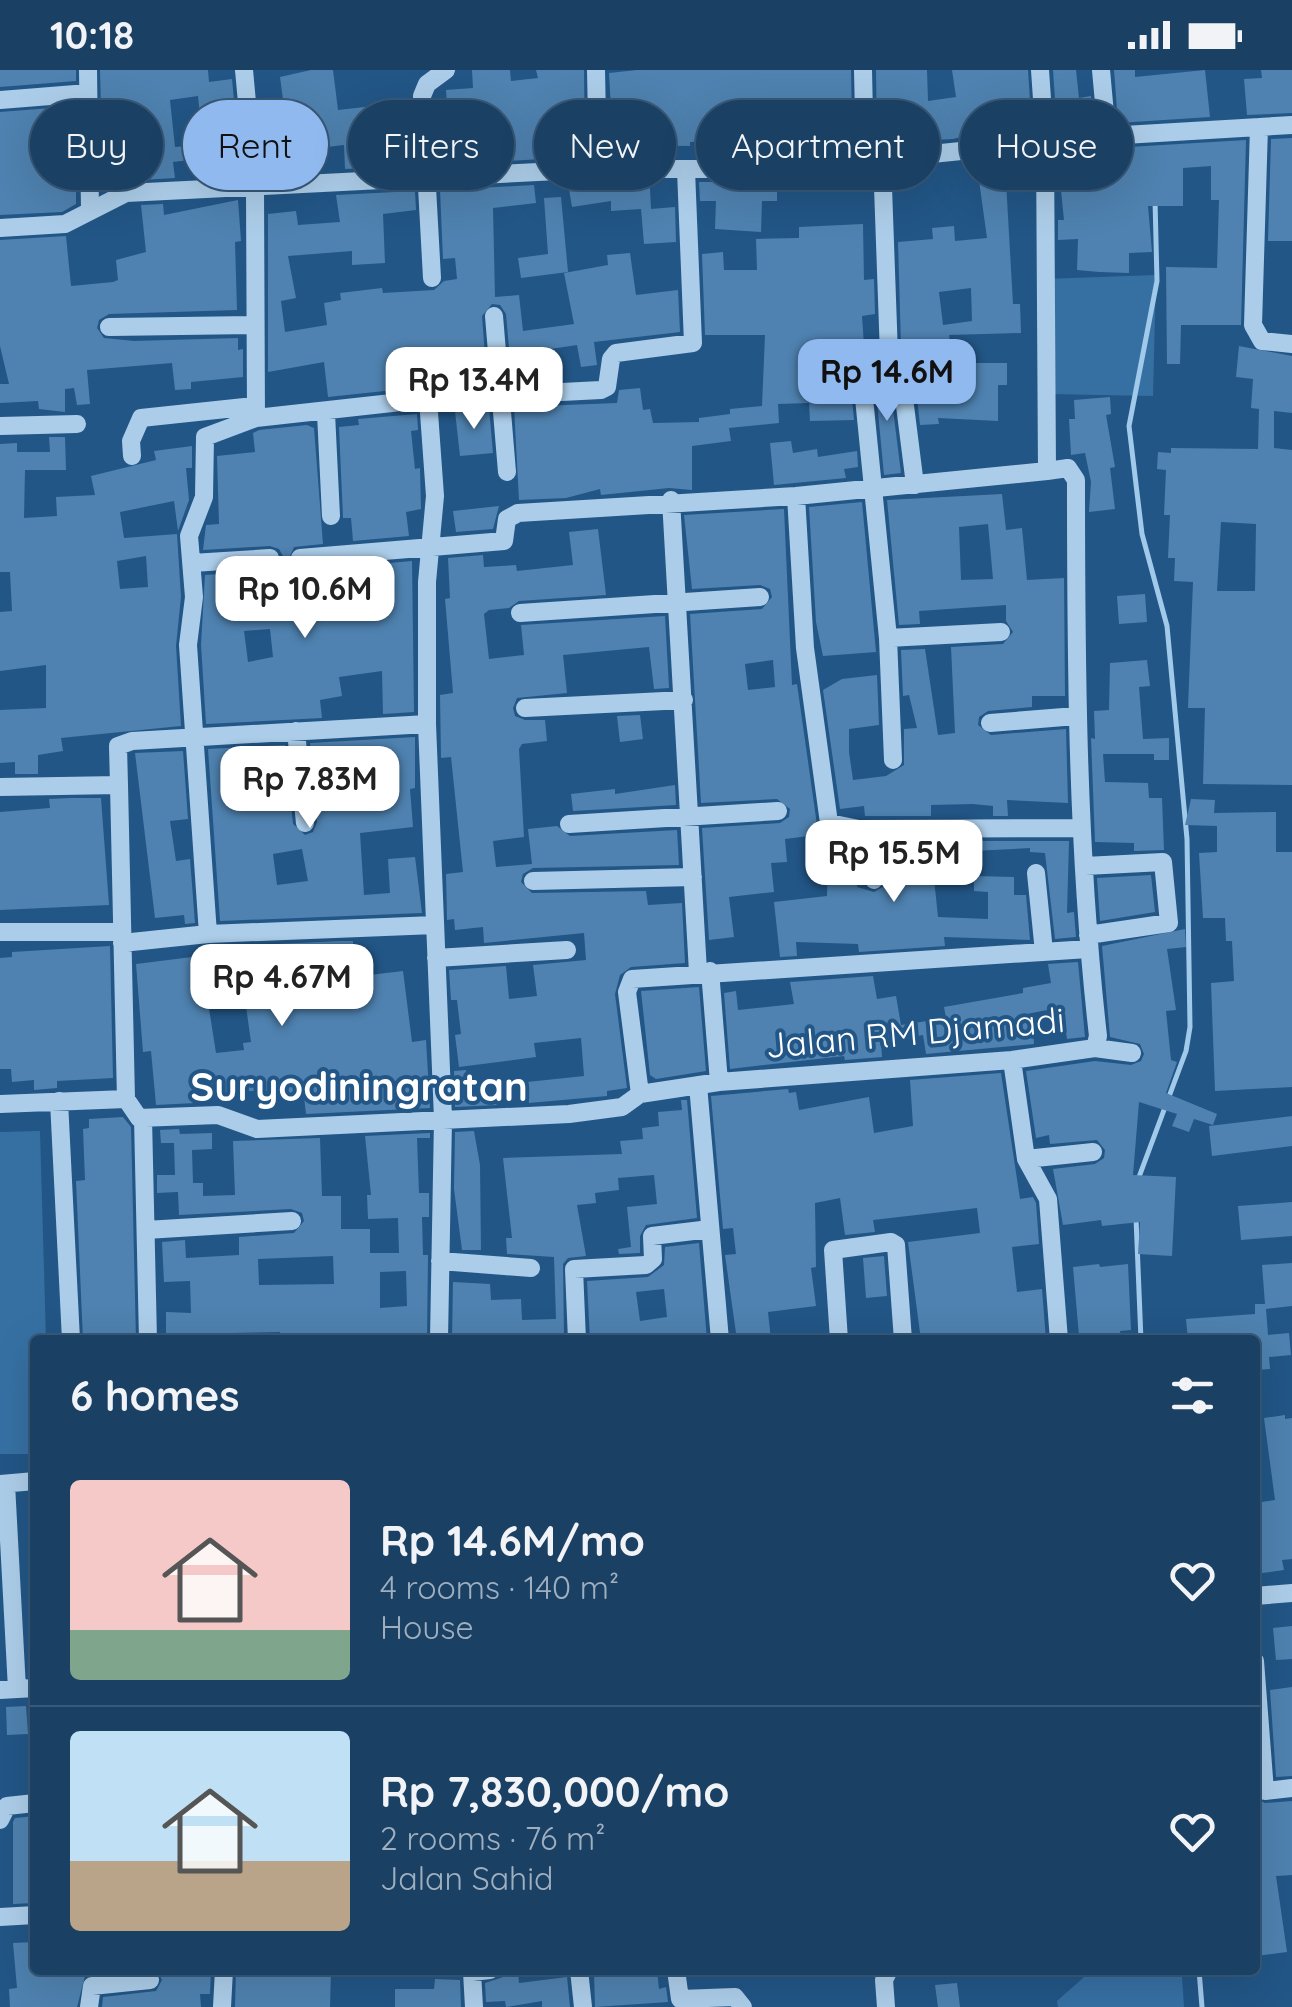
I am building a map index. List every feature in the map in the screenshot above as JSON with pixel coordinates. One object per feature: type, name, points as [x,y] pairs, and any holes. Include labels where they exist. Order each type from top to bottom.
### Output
[{"type":"street","points":[[88,70],[90,210]]},
{"type":"street","points":[[244,70],[247,100]]},
{"type":"street","points":[[422,100],[427,84],[446,70]]},
{"type":"street","points":[[596,70],[597,100]]},
{"type":"street","points":[[863,70],[867,100]]},
{"type":"street","points":[[1040,70],[1042,100]]},
{"type":"street","points":[[1101,70],[1104,100]]},
{"type":"street","points":[[0,100],[88,92]]},
{"type":"street","points":[[1133,134],[1292,125]]},
{"type":"street","points":[[1260,127],[1253,325],[1262,341],[1292,344]]},
{"type":"street","points":[[676,170],[696,170]]},
{"type":"street","points":[[132,456],[131,441],[142,418],[326,413],[428,399],[601,390],[608,386],[611,360],[616,352],[693,343],[686,170]]},
{"type":"street","points":[[0,228],[66,224],[126,193],[203,190]]},
{"type":"street","points":[[255,190],[255,412]]},
{"type":"street","points":[[428,190],[432,278]]},
{"type":"street","points":[[876,190],[889,355]]},
{"type":"street","points":[[192,564],[270,558],[274,576],[298,575],[300,558],[431,544],[504,541],[507,519],[518,513],[670,500],[796,496],[1047,471],[1045,190]]},
{"type":"street","points":[[494,316],[507,472]]},
{"type":"street","points":[[109,326],[253,325]]},
{"type":"street","points":[[893,760],[888,638],[861,362],[865,357],[889,355],[901,361],[915,485]]},
{"type":"street","points":[[428,399],[434,496],[427,724],[443,1119],[439,1335]]},
{"type":"street","points":[[208,934],[200,876],[196,737],[188,645],[192,564],[189,536],[204,497],[204,437],[255,412]]},
{"type":"street","points":[[326,413],[331,516]]},
{"type":"street","points":[[0,426],[77,424]]},
{"type":"street","name":"Jalan RM Djamadi","points":[[143,1118],[218,1115],[257,1128],[569,1114],[622,1108],[640,1094],[718,1082],[1012,1060],[1095,1048],[1098,1036],[1088,942],[1076,716],[1076,480],[1068,468],[1047,471]]},
{"type":"street","points":[[796,496],[805,648],[826,818],[837,828],[1082,828]]},
{"type":"street","points":[[670,500],[693,877],[718,1082]]},
{"type":"street","points":[[520,614],[760,597]]},
{"type":"street","points":[[888,638],[1002,632]]},
{"type":"street","points":[[525,708],[684,700]]},
{"type":"street","points":[[990,723],[1076,716]]},
{"type":"street","points":[[148,1335],[143,1118],[130,1110],[126,1099],[118,746],[132,741],[427,724]]},
{"type":"street","points":[[296,731],[305,823]]},
{"type":"street","points":[[0,788],[119,785]]},
{"type":"street","points":[[569,824],[778,811]]},
{"type":"street","points":[[870,829],[874,880]]},
{"type":"street","points":[[640,1094],[628,981],[704,971],[1044,952],[1169,922],[1163,862],[1085,866]]},
{"type":"street","points":[[1036,874],[1044,952]]},
{"type":"street","points":[[532,881],[693,877]]},
{"type":"street","points":[[0,932],[122,937],[435,925]]},
{"type":"street","points":[[436,958],[567,950]]},
{"type":"street","points":[[1095,1048],[1132,1053]]},
{"type":"street","points":[[1012,1060],[1026,1160],[1048,1199],[1059,1335]]},
{"type":"street","points":[[698,1085],[720,1335]]},
{"type":"street","points":[[0,1104],[126,1099]]},
{"type":"street","points":[[59,1101],[71,1335]]},
{"type":"street","points":[[1026,1160],[1093,1152]]},
{"type":"street","points":[[146,1230],[292,1222]]},
{"type":"street","points":[[577,1335],[574,1269],[646,1265],[653,1259],[652,1236],[710,1229]]},
{"type":"street","points":[[838,1335],[832,1250],[890,1242],[896,1245],[903,1335]]},
{"type":"street","points":[[440,1261],[532,1268]]},
{"type":"street","points":[[17,1689],[3,1484],[30,1481]]},
{"type":"street","points":[[1260,1596],[1292,1593]]},
{"type":"street","points":[[1260,1726],[1265,1791],[1292,1788]]},
{"type":"street","points":[[0,1820],[6,1806],[30,1804]]},
{"type":"street","points":[[0,1917],[30,1914]]},
{"type":"street","points":[[222,2007],[224,1975]]},
{"type":"street","points":[[474,2007],[477,1975]]},
{"type":"street","points":[[579,1975],[582,2007]]},
{"type":"street","points":[[677,1975],[680,1999],[735,1997],[742,2007]]},
{"type":"street","points":[[886,1975],[886,2007]]},
{"type":"street","points":[[89,2007],[92,1986],[150,1980]]},
{"type":"shaded area","points":[[1156,275],[1153,396],[1046,394],[1044,279]]},
{"type":"shaded area","points":[[40,1131],[46,1335],[30,1335],[30,1454],[0,1454],[0,1132]]},
{"type":"shaded area","points":[[1086,1975],[1182,1977],[1184,2007],[1058,2007],[1057,2001]]},
{"type":"building","points":[[0,70],[76,70],[76,81],[0,87]]},
{"type":"building","points":[[100,70],[208,70],[209,82],[232,79],[234,100],[198,100],[198,96],[170,100],[175,147],[183,146],[183,161],[173,162],[175,178],[163,179],[163,100],[101,100]]},
{"type":"building","points":[[333,70],[338,110],[348,109],[348,169],[344,145],[328,147],[328,100],[283,100],[280,77]]},
{"type":"building","points":[[472,70],[510,70],[511,81],[538,78],[536,70],[584,70],[584,100],[534,100],[534,159],[514,161],[514,100],[447,100],[446,90],[473,88]]},
{"type":"building","points":[[851,70],[852,100],[696,100],[696,142],[676,146],[676,100],[610,100],[609,73]]},
{"type":"building","points":[[876,70],[927,70],[928,100],[876,100]]},
{"type":"building","points":[[952,70],[1028,70],[1030,100],[960,100],[960,137],[940,140],[940,100],[935,100],[956,97]]},
{"type":"building","points":[[1053,70],[1076,70],[1079,98],[1091,96],[1091,100],[1055,100]]},
{"type":"building","points":[[1114,70],[1135,70],[1135,77],[1205,70],[1210,117],[1133,122],[1133,100],[1116,100]]},
{"type":"building","points":[[1261,70],[1292,70],[1292,113],[1247,115],[1244,79],[1262,78]]},
{"type":"building","points":[[30,110],[30,190],[76,190],[76,204],[62,212],[0,215],[0,112]]},
{"type":"building","points":[[1292,138],[1292,241],[1268,241],[1271,139]]},
{"type":"building","points":[[1246,140],[1241,325],[1181,325],[1180,364],[1167,364],[1166,267],[1217,268],[1219,200],[1211,200],[1211,166],[1183,168],[1183,206],[1148,206],[1152,252],[1129,253],[1129,273],[1077,270],[1078,239],[1058,240],[1058,220],[1064,220],[1061,190],[1133,190],[1133,147]]},
{"type":"building","points":[[534,185],[536,203],[493,208],[495,297],[519,295],[523,331],[574,324],[564,273],[608,265],[607,255],[630,253],[636,295],[678,290],[680,332],[594,342],[597,365],[581,367],[577,345],[524,353],[527,381],[512,382],[506,314],[500,305],[492,304],[482,316],[487,383],[469,384],[468,378],[438,383],[437,375],[393,382],[394,390],[328,397],[324,362],[268,372],[268,214],[296,211],[298,225],[340,222],[336,195],[415,191],[416,210],[383,214],[385,263],[352,265],[352,251],[288,256],[296,298],[281,301],[285,332],[327,325],[324,303],[341,300],[340,293],[382,288],[383,293],[434,290],[444,281],[457,279],[455,258],[443,259],[440,190],[514,190],[514,186]]},
{"type":"building","points":[[569,190],[650,190],[651,209],[675,207],[676,242],[644,244],[641,209],[611,211],[611,201],[572,207]]},
{"type":"building","points":[[699,190],[777,190],[777,201],[762,201],[761,232],[715,229],[716,201],[700,201]]},
{"type":"building","points":[[980,190],[1006,190],[1013,304],[1020,304],[1021,333],[949,335],[950,342],[901,346],[898,242],[933,239],[932,228],[954,226],[955,241],[987,238]],"holes":[[[971,288],[972,321],[943,325],[939,292]]]},
{"type":"building","points":[[561,197],[568,272],[521,278],[518,258],[548,254],[544,198]]},
{"type":"building","points":[[238,200],[241,241],[235,242],[237,310],[109,314],[99,320],[97,328],[104,338],[134,341],[238,338],[238,350],[243,349],[243,377],[191,382],[191,389],[175,390],[172,363],[87,370],[90,404],[77,405],[74,388],[65,389],[65,412],[39,409],[38,401],[0,403],[0,384],[9,384],[0,346],[0,240],[66,236],[71,286],[113,282],[118,280],[116,260],[146,252],[141,205],[163,204],[164,215]]},
{"type":"building","points":[[863,224],[864,280],[874,279],[875,314],[862,316],[864,345],[854,352],[849,365],[854,420],[810,421],[809,403],[778,404],[779,423],[729,428],[731,441],[692,446],[692,490],[669,488],[601,495],[600,489],[566,498],[519,500],[514,407],[617,403],[619,390],[640,388],[643,410],[650,409],[653,423],[699,422],[699,418],[730,414],[730,409],[762,406],[765,335],[705,335],[702,254],[723,252],[724,270],[757,270],[756,239],[799,238],[799,227]]},
{"type":"building","points":[[1239,346],[1292,356],[1292,413],[1274,411],[1274,448],[1292,450],[1292,785],[1203,784],[1205,708],[1188,708],[1193,582],[1174,581],[1175,558],[1168,558],[1170,515],[1164,515],[1166,470],[1157,469],[1158,452],[1171,453],[1171,448],[1258,449],[1259,409],[1251,408],[1253,379],[1236,377]],"holes":[[[1221,522],[1256,524],[1255,591],[1217,591]]]},
{"type":"building","points":[[968,363],[1007,363],[1007,385],[998,385],[998,421],[938,418],[939,424],[920,425],[917,398],[944,397],[945,387],[968,388]]},
{"type":"building","points":[[874,370],[888,370],[901,473],[884,475]]},
{"type":"building","points":[[1110,397],[1111,414],[1106,415],[1115,467],[1110,468],[1115,509],[1089,512],[1091,482],[1085,453],[1071,455],[1069,419],[1075,419],[1074,400]]},
{"type":"building","points":[[489,408],[493,453],[460,456],[455,411]]},
{"type":"building","points":[[417,414],[418,430],[411,431],[415,469],[420,468],[421,509],[406,512],[409,536],[353,541],[351,518],[343,518],[339,427],[359,425],[358,419]]},
{"type":"building","points":[[307,425],[314,428],[323,544],[294,547],[287,563],[279,549],[270,546],[203,550],[206,525],[219,524],[217,456],[255,452],[253,433],[259,430]]},
{"type":"building","points":[[49,437],[65,437],[66,470],[25,470],[24,518],[57,516],[56,497],[95,495],[91,476],[156,460],[154,451],[192,446],[192,468],[186,468],[189,500],[178,531],[174,501],[120,512],[124,538],[177,534],[181,597],[176,646],[181,726],[61,738],[63,751],[38,755],[38,774],[15,774],[15,762],[0,763],[0,710],[46,708],[46,665],[0,671],[0,612],[12,611],[10,572],[0,572],[0,444],[17,443],[17,452],[50,452]],"holes":[[[146,556],[148,587],[120,589],[117,561]]]},
{"type":"building","points":[[791,441],[793,453],[817,449],[818,457],[857,451],[858,467],[844,469],[846,478],[774,485],[770,443]]},
{"type":"building","points":[[1002,494],[1006,530],[1022,528],[1027,580],[1064,578],[1065,696],[1032,696],[1032,707],[988,711],[979,717],[978,725],[991,735],[1066,729],[1068,803],[1007,800],[1008,816],[993,816],[993,806],[973,804],[931,805],[931,816],[865,816],[864,806],[840,809],[823,690],[842,679],[877,675],[879,725],[849,729],[849,752],[853,780],[886,776],[904,765],[904,729],[917,728],[909,695],[903,696],[901,650],[925,649],[938,735],[955,733],[951,647],[1003,644],[1013,632],[1006,621],[1006,605],[919,611],[920,624],[899,625],[887,500]],"holes":[[[988,524],[993,579],[961,580],[959,527]]]},
{"type":"building","points":[[862,502],[876,652],[823,656],[816,622],[809,507]]},
{"type":"building","points":[[499,506],[493,529],[456,532],[453,511]]},
{"type":"building","points":[[784,509],[792,685],[797,684],[817,825],[824,834],[785,839],[787,862],[771,863],[774,892],[729,897],[734,937],[709,940],[702,828],[780,823],[789,817],[790,809],[777,799],[701,803],[690,614],[762,609],[772,597],[770,589],[760,585],[692,589],[684,515]],"holes":[[[773,660],[775,687],[748,690],[745,664]]]},
{"type":"building","points":[[598,529],[606,595],[519,601],[509,608],[489,610],[484,614],[489,659],[524,655],[521,625],[665,616],[669,688],[654,689],[649,647],[563,655],[567,693],[517,698],[515,716],[545,720],[547,741],[522,744],[519,749],[524,837],[493,841],[496,867],[532,864],[528,829],[557,826],[570,836],[677,830],[679,865],[533,868],[523,874],[521,882],[532,893],[646,891],[648,905],[682,903],[685,963],[631,967],[620,975],[615,994],[627,1088],[607,1091],[607,1096],[529,1103],[527,1082],[584,1076],[581,1038],[534,1043],[536,1057],[459,1067],[455,1035],[461,1034],[457,1000],[451,1000],[449,970],[506,966],[509,999],[537,996],[533,965],[586,960],[584,933],[484,943],[483,927],[455,930],[454,919],[447,920],[446,874],[463,872],[451,757],[441,758],[440,695],[453,693],[445,599],[450,598],[448,558],[483,555],[484,567],[516,565],[517,571],[573,565],[569,532]]},
{"type":"building","points":[[412,561],[414,712],[383,714],[382,671],[339,677],[342,696],[320,700],[322,718],[206,724],[201,645],[205,575],[260,571],[270,588],[299,588],[308,583],[311,570]],"holes":[[[270,629],[273,657],[248,662],[244,631]]]},
{"type":"building","points":[[1145,594],[1147,622],[1119,624],[1117,596]]},
{"type":"building","points":[[1147,660],[1150,686],[1139,687],[1143,739],[1169,738],[1169,760],[1154,760],[1154,754],[1103,754],[1105,782],[1148,783],[1149,798],[1162,798],[1164,850],[1134,851],[1134,843],[1095,842],[1091,738],[1095,739],[1094,711],[1109,710],[1110,663]]},
{"type":"building","points":[[640,715],[643,739],[620,742],[617,716]]},
{"type":"building","points":[[415,737],[415,788],[410,789],[413,827],[360,833],[364,895],[390,893],[388,859],[415,857],[422,913],[220,921],[208,749],[285,745],[293,824],[305,835],[313,832],[317,822],[310,743]],"holes":[[[302,849],[308,881],[277,885],[273,854]]]},
{"type":"building","points":[[183,751],[188,819],[170,821],[176,861],[190,859],[195,923],[185,924],[184,915],[155,918],[135,753]]},
{"type":"building","points":[[675,785],[676,805],[573,811],[571,794],[615,789],[615,794]]},
{"type":"building","points":[[101,798],[109,905],[0,910],[0,812],[50,808],[49,799]]},
{"type":"building","points":[[1191,799],[1215,800],[1214,813],[1276,812],[1276,852],[1292,852],[1292,1087],[1215,1091],[1211,983],[1234,981],[1232,941],[1226,941],[1225,918],[1203,918],[1199,853],[1217,852],[1217,826],[1185,825]]},
{"type":"building","points":[[818,836],[858,841],[857,887],[874,892],[886,885],[884,841],[944,841],[933,869],[938,917],[988,919],[988,892],[974,891],[974,876],[1014,877],[1014,895],[1026,895],[1030,940],[944,937],[945,946],[859,952],[858,944],[796,942],[797,956],[780,957],[774,902],[827,896],[828,853],[818,853]]},
{"type":"building","points":[[974,841],[1069,841],[1067,913],[1074,912],[1076,937],[1055,939],[1045,853],[1030,852],[1030,848],[973,851]]},
{"type":"building","points":[[1151,875],[1155,912],[1100,921],[1097,878]]},
{"type":"building","points":[[1185,929],[1186,947],[1167,949],[1176,1010],[1166,1011],[1171,1060],[1177,1062],[1166,1093],[1217,1114],[1213,1125],[1194,1119],[1189,1132],[1172,1126],[1177,1114],[1139,1102],[1133,1175],[1176,1177],[1172,1256],[1138,1254],[1140,1222],[1102,1226],[1101,1220],[1063,1225],[1053,1169],[1095,1164],[1104,1158],[1105,1150],[1097,1140],[1050,1144],[1049,1135],[1036,1138],[1026,1071],[1095,1061],[1131,1065],[1141,1061],[1144,1054],[1140,1044],[1110,1037],[1102,946]]},
{"type":"building","points":[[353,941],[353,977],[403,971],[412,1042],[426,1040],[430,1108],[306,1114],[304,1097],[275,1100],[274,1091],[194,1097],[195,1103],[156,1105],[151,1051],[143,1052],[136,964],[208,955],[207,947]],"holes":[[[271,958],[276,991],[246,995],[241,962]],[[245,999],[251,1042],[243,1043],[244,1050],[216,1053],[208,1002]]]},
{"type":"building","points":[[110,946],[113,1078],[57,1081],[57,1088],[34,1090],[34,1080],[12,1082],[11,1069],[0,1069],[0,958],[12,957],[12,952]]},
{"type":"building","points":[[1078,962],[1085,1037],[1067,1039],[1062,1007],[1032,1013],[1034,1044],[926,1054],[923,1035],[881,1042],[882,1057],[845,1060],[844,1056],[730,1069],[724,993],[736,991],[738,1010],[794,1004],[790,982],[873,976],[877,999],[896,996],[901,1025],[946,1018],[944,1007],[1023,993],[1023,988],[1051,983],[1048,964]]},
{"type":"building","points":[[699,987],[706,1071],[656,1079],[650,1075],[641,991]]},
{"type":"building","points":[[466,1070],[468,1097],[496,1094],[497,1105],[455,1107],[454,1071]]},
{"type":"building","points":[[1001,1073],[1020,1199],[1033,1197],[1036,1203],[1039,1244],[1012,1247],[1017,1292],[1042,1289],[1046,1335],[920,1335],[908,1242],[980,1233],[977,1208],[873,1220],[875,1232],[845,1235],[840,1198],[815,1203],[816,1267],[811,1268],[816,1306],[768,1312],[770,1335],[736,1335],[725,1255],[736,1254],[733,1228],[723,1229],[711,1096],[788,1089],[789,1093],[796,1092],[799,1110],[869,1097],[874,1133],[913,1126],[910,1080]]},
{"type":"building","points":[[681,1100],[687,1100],[697,1218],[646,1225],[640,1236],[640,1253],[619,1254],[618,1249],[631,1247],[627,1207],[657,1204],[654,1175],[618,1178],[619,1190],[595,1193],[596,1203],[577,1205],[586,1256],[568,1258],[563,1264],[564,1335],[452,1335],[453,1282],[490,1284],[491,1300],[521,1299],[522,1320],[556,1319],[554,1257],[507,1254],[506,1238],[512,1238],[503,1158],[622,1154],[620,1141],[643,1139],[642,1128],[659,1126],[658,1112],[682,1110]]},
{"type":"building","points":[[1292,1116],[1292,1146],[1212,1156],[1209,1126]]},
{"type":"building","points":[[123,1117],[131,1127],[136,1335],[83,1335],[76,1181],[85,1180],[83,1129],[89,1128],[89,1119]]},
{"type":"building","points":[[160,1130],[212,1133],[212,1149],[192,1150],[193,1183],[203,1183],[203,1196],[235,1195],[233,1141],[320,1138],[322,1196],[341,1196],[341,1229],[370,1229],[370,1253],[399,1253],[398,1218],[368,1219],[367,1195],[371,1195],[365,1136],[430,1133],[430,1138],[417,1138],[419,1193],[429,1193],[429,1217],[422,1217],[423,1255],[428,1255],[427,1335],[280,1332],[166,1335],[166,1312],[191,1313],[190,1281],[164,1282],[162,1242],[185,1240],[186,1258],[239,1255],[239,1237],[294,1233],[304,1221],[302,1213],[291,1209],[179,1215],[178,1192],[157,1193],[157,1175],[175,1175],[174,1143],[161,1143]],"holes":[[[333,1256],[334,1284],[259,1285],[258,1259]],[[406,1271],[407,1306],[380,1308],[380,1272]]]},
{"type":"building","points":[[474,1131],[480,1165],[481,1250],[462,1250],[454,1189],[455,1132]]},
{"type":"building","points":[[1292,1202],[1292,1236],[1241,1240],[1238,1206]]},
{"type":"building","points":[[699,1243],[707,1335],[590,1335],[587,1281],[648,1277],[664,1265],[665,1247]],"holes":[[[664,1289],[667,1317],[640,1321],[636,1292]]]},
{"type":"building","points":[[884,1256],[887,1296],[866,1298],[863,1258]]},
{"type":"building","points":[[1292,1263],[1292,1306],[1266,1309],[1268,1335],[1289,1333],[1291,1355],[1269,1357],[1270,1369],[1260,1370],[1260,1335],[1188,1335],[1186,1319],[1255,1314],[1255,1304],[1265,1304],[1262,1265]]},
{"type":"building","points":[[1128,1264],[1131,1330],[1120,1331],[1120,1335],[1079,1335],[1073,1267]]},
{"type":"building","points":[[1264,1418],[1292,1418],[1292,1559],[1282,1560],[1284,1570],[1260,1573],[1260,1502],[1275,1500]]},
{"type":"building","points":[[1292,1626],[1292,1659],[1276,1660],[1273,1628]]},
{"type":"building","points":[[1292,1687],[1292,1776],[1276,1777],[1270,1690]]},
{"type":"building","points":[[26,1706],[28,1734],[7,1735],[6,1707]]},
{"type":"building","points":[[1260,1800],[1292,1801],[1292,1875],[1276,1876],[1287,1952],[1260,1955]]},
{"type":"building","points":[[30,1816],[30,1903],[13,1904],[15,1818]]},
{"type":"building","points":[[30,1942],[30,1975],[92,1975],[85,1976],[77,2007],[10,2007],[9,1989],[17,1988],[13,1943]]},
{"type":"building","points":[[160,1975],[211,1975],[210,1994],[200,1994],[201,2007],[102,2007],[103,1997],[156,1991],[162,1980]]},
{"type":"building","points":[[236,1975],[331,1975],[330,2007],[235,2007]]},
{"type":"building","points":[[509,1975],[518,1975],[519,1983],[567,1977],[570,2007],[542,2007],[542,2001],[506,2007],[505,2001],[486,2002],[485,1983]]},
{"type":"building","points":[[594,1975],[658,1975],[659,1989],[666,1987],[668,2002],[595,2007]]},
{"type":"building","points":[[435,1979],[460,1980],[461,2007],[395,2007],[395,1989],[434,1989]]},
{"type":"building","points":[[957,1983],[960,2007],[938,2007],[935,1985]]},
{"type":"waterway","points":[[1139,1177],[1186,1051],[1190,1027],[1187,839],[1167,626],[1142,534],[1129,426],[1157,281],[1155,200]]},
{"type":"waterway","points":[[1136,1218],[1141,1335]]},
{"type":"waterway","points":[[1199,1975],[1202,2007]]},
{"type":"district","name":"Suryodiningratan","points":[[359,1087]]}]
